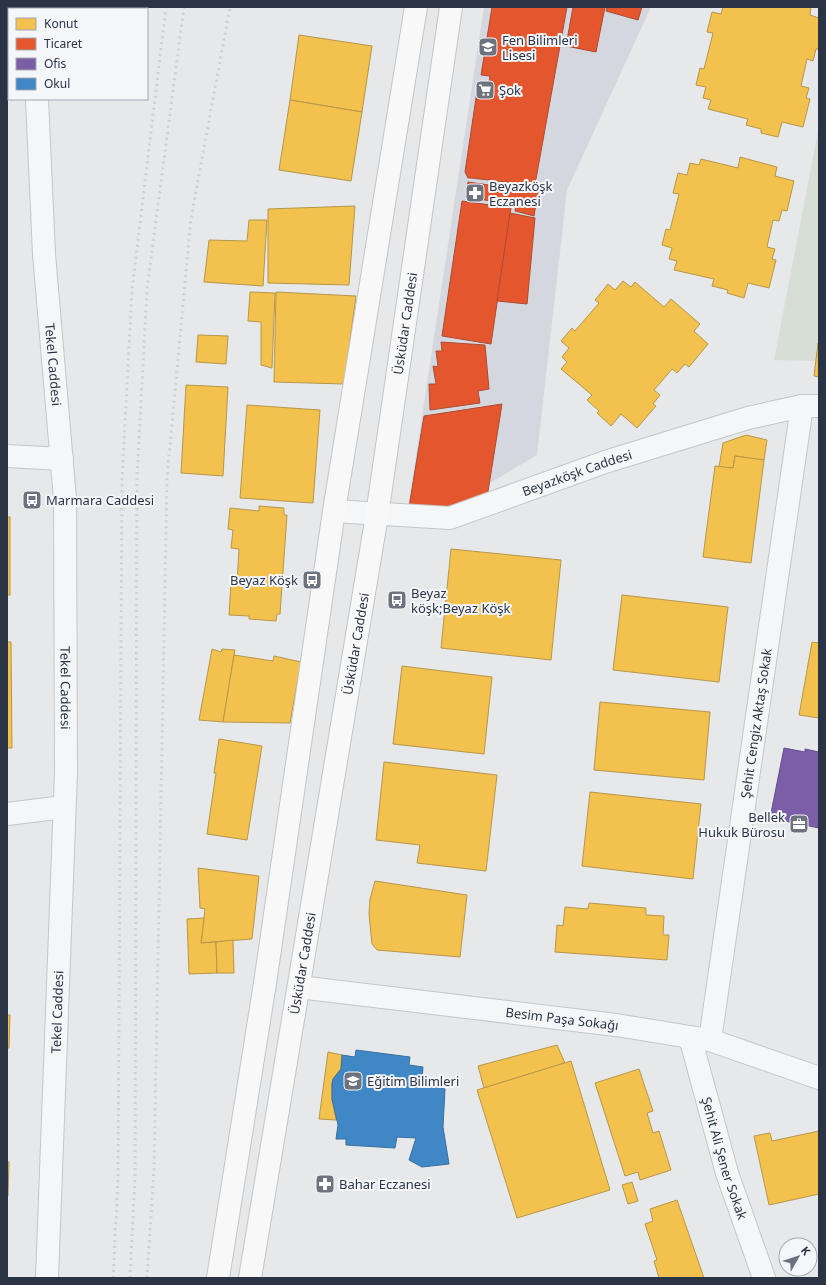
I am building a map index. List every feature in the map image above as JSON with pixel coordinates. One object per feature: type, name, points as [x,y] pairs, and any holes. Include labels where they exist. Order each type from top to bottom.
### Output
[{"type":"main road","points":[[218,1278],[264,983],[334,510],[416,7]]},
{"type":"main road","name":"Üsküdar Caddesi","points":[[250,1278],[377,514],[450,7]]},
{"type":"main road","points":[[264,983],[299,987]]},
{"type":"street","name":"Tekel Caddesi","points":[[37,100],[44,254],[62,459],[65,514],[66,772],[47,1278]]},
{"type":"street","name":"Beyazköşk Caddesi","points":[[334,510],[450,518],[605,462],[748,418],[810,406]]},
{"type":"street","name":"Şehit Cengiz Aktaş Sokak","points":[[700,1039],[810,406]]},
{"type":"street","points":[[7,456],[62,459]]},
{"type":"street","points":[[7,814],[64,807]]},
{"type":"street","name":"Besim Paşa Sokağı","points":[[299,987],[616,1025],[700,1039],[819,1078]]},
{"type":"street","name":"Şehit Ali Şener Sokak","points":[[700,1039],[727,1173],[764,1278]]},
{"type":"shaded area","points":[[484,7],[651,7],[567,190],[537,455],[453,505],[409,502]]},
{"type":"shaded area","points":[[819,126],[819,361],[774,360]]},
{"type":"building: Konut","points":[[723,7],[811,7],[810,15],[819,18],[819,49],[816,49],[813,61],[807,59],[801,86],[809,88],[806,98],[810,99],[803,127],[782,122],[778,137],[761,133],[761,129],[746,125],[748,119],[708,109],[711,100],[703,98],[706,87],[696,85],[700,68],[704,69],[713,33],[707,32],[712,12],[721,14]]},
{"type":"building: Konut","points":[[299,35],[372,46],[362,112],[290,100]]},
{"type":"building: Konut","points":[[290,100],[362,112],[351,181],[279,170]]},
{"type":"building: Konut","points":[[740,157],[777,167],[775,176],[794,181],[787,211],[782,210],[779,221],[773,220],[767,247],[775,249],[772,259],[776,260],[769,288],[748,283],[744,298],[727,293],[728,290],[712,286],[714,279],[674,270],[677,261],[669,259],[672,248],[662,245],[666,229],[670,230],[679,194],[673,193],[678,173],[687,175],[690,163],[699,165],[701,159],[738,168]]},
{"type":"building: Konut","points":[[355,206],[349,285],[268,283],[268,209]]},
{"type":"building: Konut","points":[[249,220],[267,220],[263,286],[204,282],[209,240],[247,241]]},
{"type":"building: Konut","points":[[623,281],[631,287],[635,282],[664,307],[671,299],[700,324],[694,331],[708,344],[689,367],[685,364],[677,373],[672,369],[654,390],[660,395],[653,404],[656,406],[637,428],[621,414],[611,426],[597,413],[599,411],[587,400],[592,395],[561,369],[567,362],[562,357],[569,348],[561,341],[572,328],[575,331],[599,303],[595,300],[608,284],[615,290]]},
{"type":"building: Konut","points":[[250,292],[275,293],[272,368],[261,365],[261,322],[248,321]]},
{"type":"building: Konut","points":[[276,292],[356,296],[344,384],[274,382]]},
{"type":"building: Konut","points":[[198,335],[228,336],[226,364],[196,362]]},
{"type":"building: Konut","points":[[819,343],[819,377],[814,376]]},
{"type":"building: Konut","points":[[186,385],[228,387],[223,476],[181,473]]},
{"type":"building: Konut","points":[[247,405],[320,410],[313,503],[240,498]]},
{"type":"building: Konut","points":[[746,435],[767,440],[764,460],[735,456],[733,468],[719,467],[723,443]]},
{"type":"building: Konut","points":[[735,456],[764,460],[751,563],[703,557],[715,466],[733,468]]},
{"type":"building: Konut","points":[[259,506],[284,508],[284,515],[287,515],[280,614],[277,614],[276,621],[249,619],[249,616],[229,615],[231,582],[237,583],[239,549],[231,548],[233,530],[228,529],[230,508],[259,511]]},
{"type":"building: Konut","points":[[7,517],[10,517],[10,595],[7,595]]},
{"type":"building: Konut","points":[[451,549],[561,560],[551,660],[441,648]]},
{"type":"building: Konut","points":[[622,595],[728,607],[719,682],[613,670]]},
{"type":"building: Konut","points":[[7,642],[11,642],[12,748],[7,748]]},
{"type":"building: Konut","points":[[812,642],[819,643],[819,718],[799,715]]},
{"type":"building: Konut","points":[[212,649],[221,652],[222,649],[235,650],[223,722],[199,720]]},
{"type":"building: Konut","points":[[234,655],[273,661],[274,656],[301,662],[290,723],[223,722]]},
{"type":"building: Konut","points":[[402,666],[492,677],[484,754],[393,744]]},
{"type":"building: Konut","points":[[600,702],[710,712],[704,780],[594,770]]},
{"type":"building: Konut","points":[[219,739],[262,746],[247,840],[207,834],[216,773],[214,773]]},
{"type":"building: Konut","points":[[384,762],[497,775],[486,871],[417,863],[420,845],[376,840]]},
{"type":"building: Konut","points":[[590,792],[701,804],[693,879],[582,866]]},
{"type":"building: Konut","points":[[198,868],[259,876],[252,939],[201,943],[205,909],[200,908]]},
{"type":"building: Konut","points":[[375,881],[467,895],[460,957],[377,950],[372,944],[369,914],[370,899]]},
{"type":"building: Konut","points":[[589,903],[646,908],[646,915],[664,916],[663,935],[669,935],[667,960],[555,952],[557,925],[563,926],[565,907],[588,909]]},
{"type":"building: Konut","points":[[204,918],[201,943],[216,942],[217,973],[189,974],[187,919]]},
{"type":"building: Konut","points":[[233,940],[234,973],[217,973],[216,942]]},
{"type":"building: Konut","points":[[7,1015],[10,1015],[9,1048],[7,1048]]},
{"type":"building: Konut","points":[[557,1045],[565,1063],[484,1088],[478,1066]]},
{"type":"building: Konut","points":[[328,1052],[342,1055],[341,1069],[333,1079],[332,1084],[332,1099],[336,1120],[319,1119]]},
{"type":"building: Konut","points":[[571,1061],[610,1190],[517,1218],[477,1090]]},
{"type":"building: Konut","points":[[639,1069],[653,1111],[647,1113],[653,1133],[659,1131],[671,1170],[640,1180],[638,1172],[625,1176],[595,1083]]},
{"type":"building: Konut","points":[[819,1131],[819,1194],[769,1205],[754,1136],[770,1133],[772,1141]]},
{"type":"building: Konut","points":[[7,1161],[9,1162],[8,1196],[7,1196]]},
{"type":"building: Konut","points":[[632,1182],[638,1201],[628,1204],[622,1185]]},
{"type":"building: Konut","points":[[677,1200],[704,1278],[659,1278],[654,1261],[657,1260],[645,1224],[653,1221],[650,1209]]},
{"type":"building: Ticaret","points":[[492,7],[567,7],[536,179],[532,185],[468,178],[465,172],[477,91],[487,93],[490,76],[481,75]]},
{"type":"building: Ticaret","points":[[573,7],[605,7],[596,52],[566,46]]},
{"type":"building: Ticaret","points":[[607,7],[642,7],[638,20],[606,11]]},
{"type":"building: Ticaret","points":[[468,182],[538,192],[534,216],[515,211],[516,205],[466,197]]},
{"type":"building: Ticaret","points":[[462,201],[511,208],[491,344],[442,336]]},
{"type":"building: Ticaret","points":[[510,213],[535,218],[527,304],[497,301]]},
{"type":"building: Ticaret","points":[[441,342],[485,345],[489,389],[478,391],[480,403],[430,410],[429,384],[436,384],[433,366],[438,367],[436,351],[442,351]]},
{"type":"building: Ticaret","points":[[502,404],[486,504],[443,508],[409,507],[424,416]]},
{"type":"building: Ofis","points":[[784,748],[805,752],[805,749],[819,752],[819,828],[770,818]]},
{"type":"building: Okul","points":[[356,1050],[410,1057],[409,1065],[423,1067],[422,1079],[440,1082],[441,1088],[445,1089],[443,1127],[449,1164],[422,1167],[409,1160],[416,1138],[397,1137],[395,1148],[346,1145],[346,1139],[336,1139],[338,1125],[332,1099],[333,1079],[341,1069],[342,1055],[355,1057]]},
{"type":"railway","points":[[113,1278],[118,1180],[122,479],[132,290],[166,7]]},
{"type":"railway","points":[[130,1278],[135,1176],[137,478],[147,289],[184,7]]},
{"type":"railway","points":[[147,1278],[154,1169],[167,478],[191,218],[230,7]]},
{"type":"place","name":"Fen Bilimleri Lisesi","points":[[488,47]]},
{"type":"place","name":"Şok","points":[[485,90]]},
{"type":"place","name":"Beyazköşk Eczanesi","points":[[475,193]]},
{"type":"place","name":"Marmara Caddesi","points":[[32,500]]},
{"type":"place","name":"Beyaz Köşk","points":[[312,580]]},
{"type":"place","name":"Beyaz köşk;Beyaz Köşk","points":[[397,600]]},
{"type":"place","name":"Bellek Hukuk Bürosu","points":[[799,824]]},
{"type":"place","name":"Eğitim Bilimleri","points":[[353,1081]]},
{"type":"place","name":"Bahar Eczanesi","points":[[325,1184]]}]
